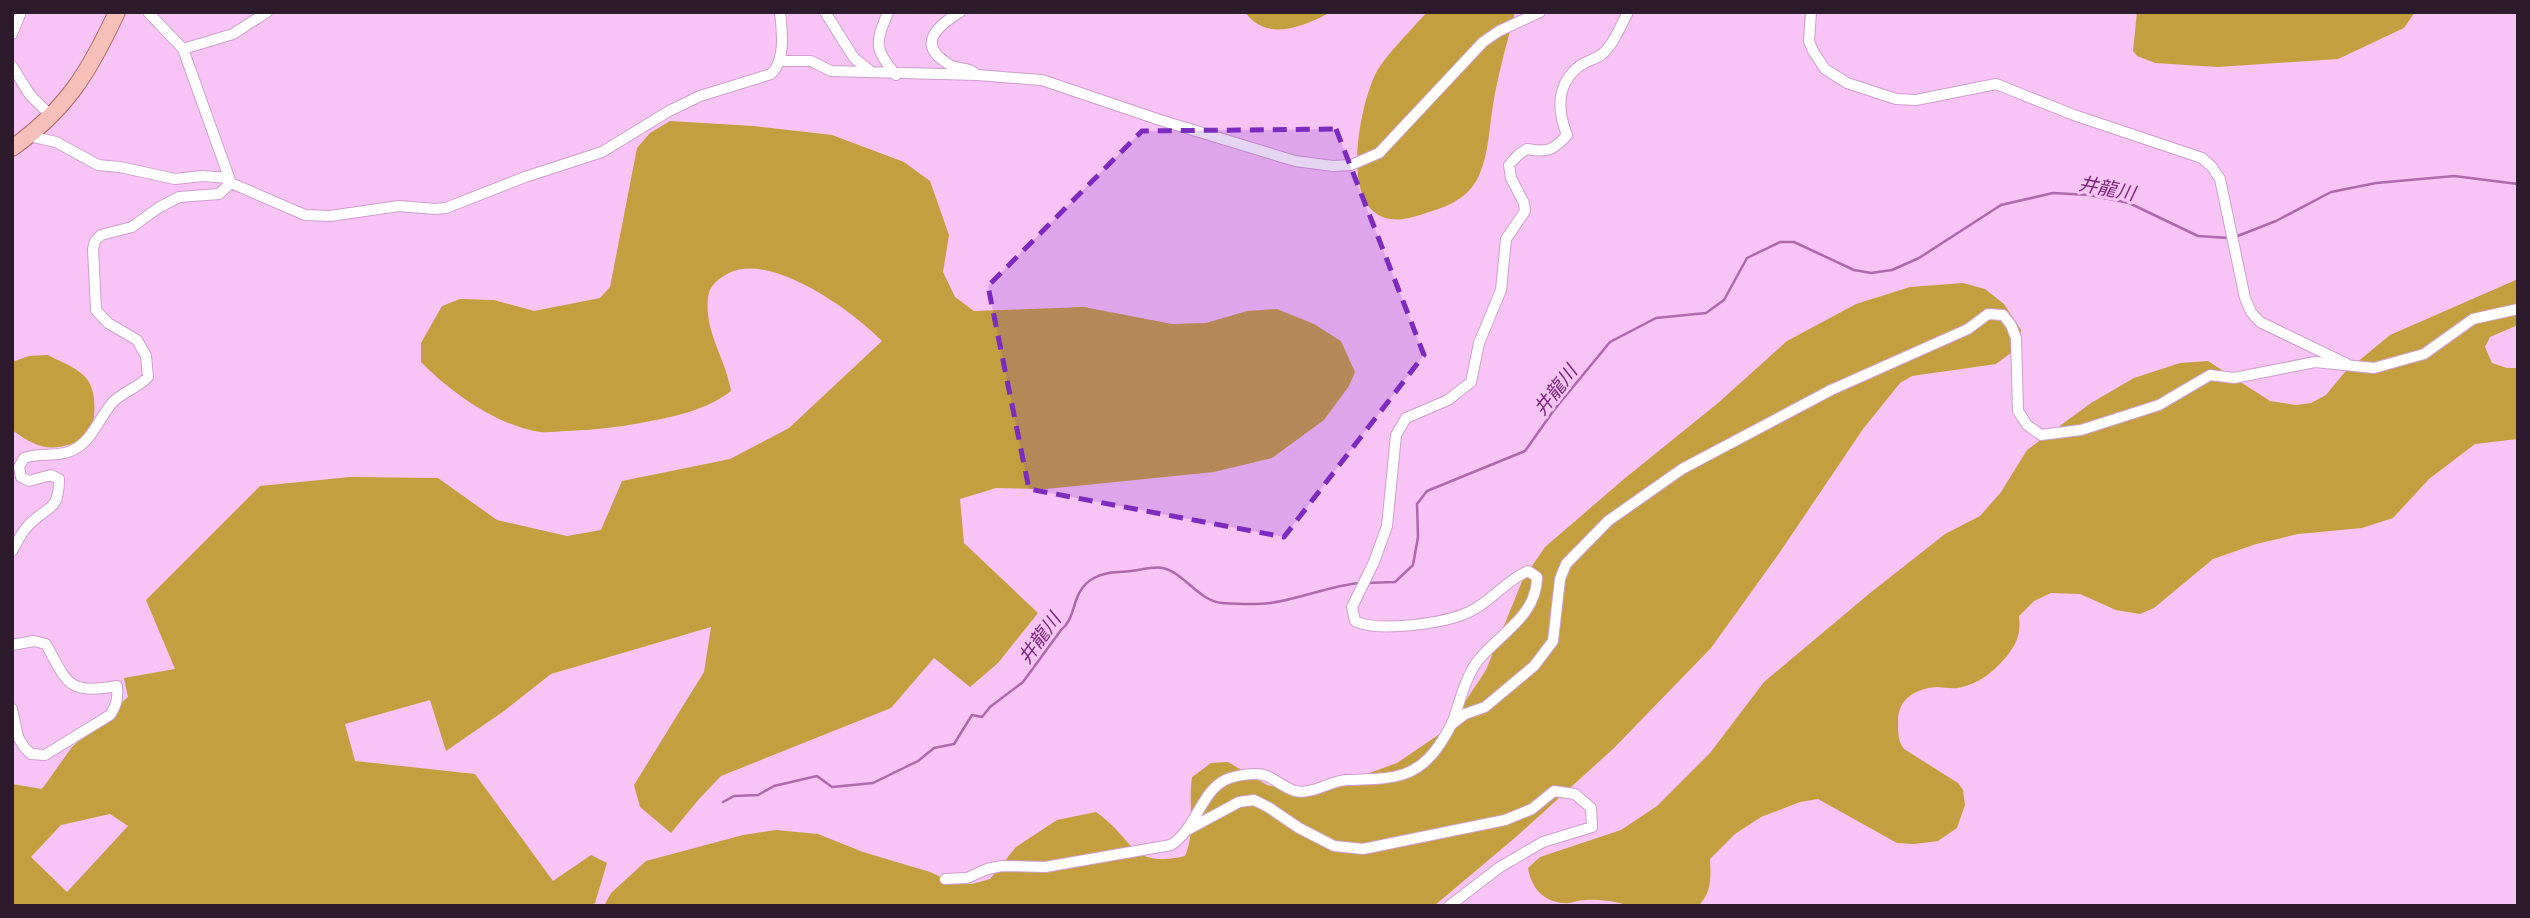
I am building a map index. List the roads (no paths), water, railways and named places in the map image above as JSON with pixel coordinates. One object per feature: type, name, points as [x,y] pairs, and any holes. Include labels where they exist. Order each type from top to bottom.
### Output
[{"type":"main road","points":[[12,148],[52,117],[76,89],[96,58],[117,12]]},
{"type":"street","points":[[12,34],[21,12]]},
{"type":"street","points":[[148,12],[183,49],[230,180]]},
{"type":"street","points":[[183,49],[233,34],[267,12]]},
{"type":"street","points":[[29,136],[56,142],[98,165],[174,179],[202,176],[230,180],[305,215],[330,216],[399,206],[446,208],[525,177],[602,152],[669,111],[700,96],[771,74],[779,61],[782,38],[780,12]]},
{"type":"street","points":[[825,12],[854,58],[869,71]]},
{"type":"street","points":[[888,12],[877,38],[877,45],[880,55],[896,75]]},
{"type":"street","points":[[960,12],[935,29],[932,36],[933,47],[948,64],[967,68],[976,75]]},
{"type":"street","points":[[779,61],[811,61],[831,71],[869,71],[896,75],[976,75],[1042,80],[1160,120],[1295,161],[1333,166],[1351,165],[1379,153],[1483,41],[1540,12]]},
{"type":"street","points":[[1452,725],[1466,680],[1478,660],[1517,624],[1537,589],[1536,577],[1528,571],[1517,575],[1470,611],[1433,622],[1363,625],[1355,621],[1352,607],[1374,562],[1387,526],[1396,435],[1406,418],[1448,400],[1471,382],[1479,343],[1500,290],[1506,239],[1525,211],[1524,203],[1511,178],[1509,165],[1527,149],[1544,152],[1556,148],[1567,135],[1558,100],[1570,75],[1603,54],[1628,12]]},
{"type":"street","points":[[1811,12],[1809,41],[1813,51],[1825,69],[1847,83],[1895,99],[1916,100],[1996,84],[2074,115],[2202,158],[2220,179],[2245,298],[2251,312],[2260,322],[2356,368]]},
{"type":"street","points":[[12,66],[24,88],[52,117]]},
{"type":"street","points":[[12,551],[27,526],[54,506],[59,493],[59,479],[51,475],[29,481],[21,477],[19,467],[24,458],[36,454],[60,455],[76,450],[92,433],[114,400],[148,377],[146,356],[137,340],[108,323],[96,310],[93,249],[95,241],[102,234],[132,227],[179,197],[219,194],[230,180]]},
{"type":"street","points":[[945,879],[967,878],[1002,866],[1045,867],[1171,845],[1182,838],[1213,790],[1223,781],[1256,774],[1292,790],[1304,792],[1344,780],[1371,780],[1407,774],[1424,764],[1452,725],[1465,714],[1485,707],[1534,666],[1553,641],[1560,579],[1566,564],[1608,521],[1682,469],[1831,390],[1968,329],[1988,314],[2003,315],[2011,325],[2016,338],[2018,411],[2027,425],[2041,435],[2081,430],[2159,405],[2210,375],[2234,378],[2315,362],[2374,368],[2424,354],[2473,319],[2518,309]]},
{"type":"street","points":[[12,645],[34,642],[46,644],[67,679],[76,688],[92,690],[117,686],[118,695],[117,705],[110,715],[45,755],[31,754],[24,747],[18,737],[12,709]]},
{"type":"street","points":[[1189,829],[1239,802],[1254,800],[1334,846],[1363,849],[1505,820],[1532,809],[1554,791],[1575,794],[1591,808],[1592,827],[1544,842],[1500,867],[1449,906]]},
{"type":"waterway","name":"井龍川","points":[[2235,237],[2276,221],[2331,192],[2376,183],[2454,176],[2518,184]]},
{"type":"waterway","name":"井龍川","points":[[1366,583],[1395,582],[1413,565],[1418,537],[1417,504],[1427,491],[1525,451],[1554,410],[1610,342],[1656,318],[1706,313],[1724,300],[1747,258],[1780,242],[1794,242],[1854,270],[1871,273],[1892,270],[1919,258],[2001,205],[2053,193],[2089,195],[2129,203],[2198,236],[2228,238]]},
{"type":"waterway","name":"井龍川","points":[[723,802],[734,796],[758,795],[774,786],[817,776],[832,787],[873,783],[918,761],[934,748],[954,744],[972,715],[982,717],[990,707],[1023,682],[1066,625],[1077,597],[1086,583],[1099,576],[1163,568],[1178,575],[1214,601],[1240,604],[1264,604],[1359,583]]}]
